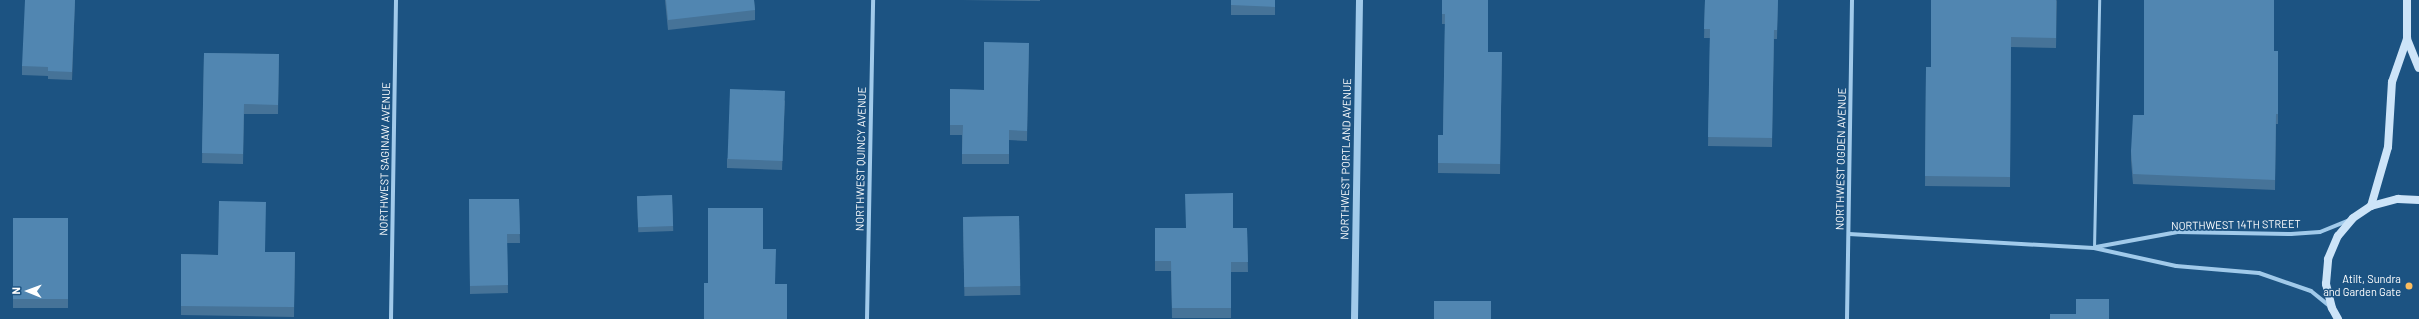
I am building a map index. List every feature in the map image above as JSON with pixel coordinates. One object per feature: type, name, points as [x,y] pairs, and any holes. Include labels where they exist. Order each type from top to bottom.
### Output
[{"type":"main road","points":[[2371,206],[2388,147],[2392,82],[2406,40],[2407,0]]},
{"type":"main road","points":[[2406,40],[2419,68]]},
{"type":"main road","points":[[2338,319],[2332,308],[2326,284],[2328,259],[2338,236],[2352,218],[2371,206],[2398,199],[2419,200]]},
{"type":"street","name":"NORTHWEST SAGINAW AVENUE","points":[[391,319],[396,0]]},
{"type":"street","name":"NORTHWEST QUINCY AVENUE","points":[[867,319],[873,0]]},
{"type":"street","name":"NORTHWEST PORTLAND AVENUE","points":[[1354,319],[1359,0]]},
{"type":"street","name":"NORTHWEST OGDEN AVENUE","points":[[1847,319],[1852,0]]},
{"type":"street","name":"NORTHWEST 14TH STREET","points":[[2094,248],[2178,232],[2291,234],[2320,232],[2352,218]]},
{"type":"street","name":"NORTHWEST 14TH STREET","points":[[1849,234],[2094,248],[2176,266],[2259,273],[2311,292],[2332,308]]},
{"type":"lane","points":[[2094,248],[2099,0]]},
{"type":"building","points":[[25,0],[75,0],[72,72],[48,71],[48,67],[22,66]]},
{"type":"building","points":[[666,0],[754,0],[755,10],[668,20]]},
{"type":"building","points":[[1231,0],[1275,0],[1275,7],[1231,5]]},
{"type":"building","points":[[1442,0],[1488,0],[1488,52],[1502,52],[1500,164],[1438,163],[1438,135],[1443,135],[1445,14],[1442,14]]},
{"type":"building","points":[[1705,0],[1778,0],[1777,30],[1774,30],[1772,138],[1708,137],[1710,29],[1704,29]]},
{"type":"building","points":[[1931,0],[2056,0],[2056,38],[2011,37],[2010,177],[1925,176],[1926,67],[1931,67]]},
{"type":"building","points":[[2144,0],[2274,0],[2274,51],[2278,51],[2278,114],[2276,114],[2275,180],[2133,174],[2131,151],[2133,115],[2144,115]]},
{"type":"building","points":[[984,42],[1029,43],[1027,131],[1009,130],[1009,154],[962,154],[963,125],[950,125],[950,89],[984,90]]},
{"type":"building","points":[[204,53],[279,54],[278,105],[244,104],[243,154],[202,153]]},
{"type":"building","points":[[730,89],[785,91],[783,161],[728,159]]},
{"type":"building","points":[[1233,193],[1233,228],[1247,228],[1248,262],[1231,262],[1231,308],[1172,308],[1171,261],[1155,261],[1155,228],[1186,228],[1185,194]]},
{"type":"building","points":[[672,195],[673,226],[638,227],[637,196]]},
{"type":"building","points":[[469,199],[519,199],[520,234],[507,234],[508,285],[470,286]]},
{"type":"building","points":[[219,201],[266,202],[265,252],[295,252],[294,307],[181,306],[181,254],[218,255]]},
{"type":"building","points":[[708,208],[763,208],[763,249],[776,249],[775,284],[787,284],[787,319],[704,319],[704,283],[708,283]]},
{"type":"building","points":[[1019,216],[1020,286],[964,287],[963,217]]},
{"type":"building","points":[[13,218],[68,218],[68,299],[13,299]]},
{"type":"building","points":[[2076,299],[2109,299],[2109,319],[2050,319],[2050,314],[2076,314]]},
{"type":"building","points":[[1434,301],[1491,301],[1491,319],[1434,319]]},
{"type":"place","name":"Atilt, Sundra and Garden Gate","points":[[2409,286]]}]
